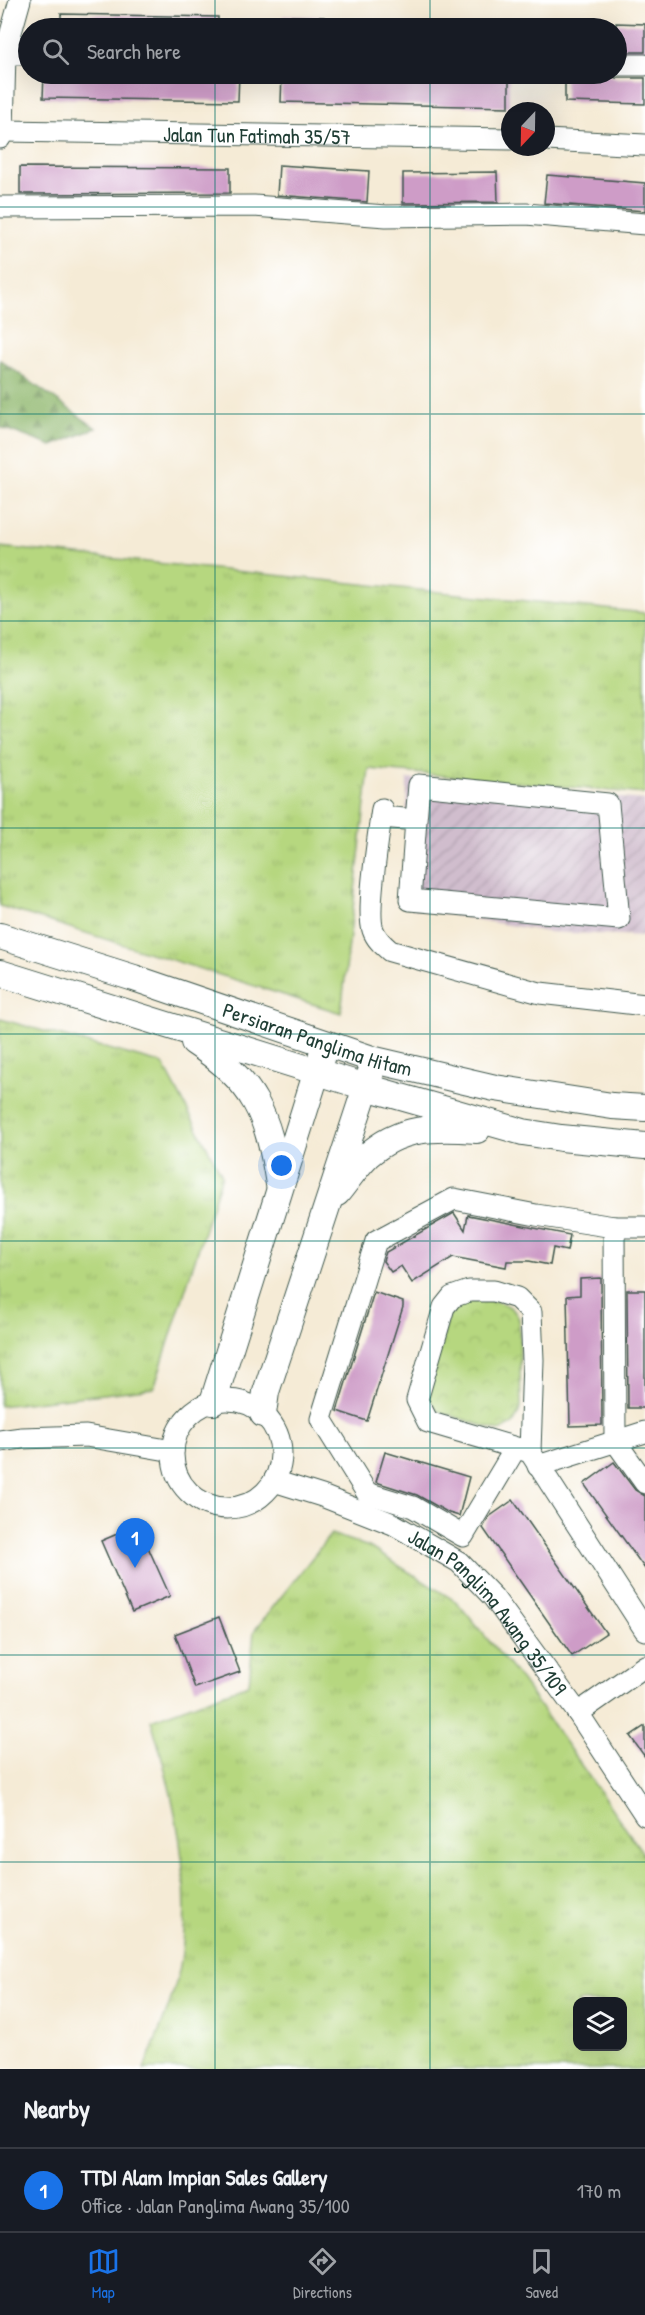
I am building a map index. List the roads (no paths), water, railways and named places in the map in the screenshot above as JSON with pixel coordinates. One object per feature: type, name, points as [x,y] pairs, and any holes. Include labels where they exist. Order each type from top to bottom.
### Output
[{"type":"main road","name":"Persiaran Panglima Hitam","points":[[0,936],[134,978],[375,1060],[495,1088],[612,1106],[645,1108]]},
{"type":"main road","name":"Persiaran Panglima Hitam","points":[[0,973],[316,1072],[523,1132],[645,1146]]},
{"type":"main road","points":[[174,1028],[222,1061],[249,1090],[263,1116],[274,1153],[280,1188]]},
{"type":"main road","points":[[213,1402],[325,1043]]},
{"type":"main road","points":[[263,1414],[266,1392],[375,1060]]},
{"type":"main road","points":[[327,1204],[368,1156],[402,1134],[436,1128],[523,1132]]},
{"type":"street","points":[[2,134],[5,54],[20,0]]},
{"type":"street","points":[[5,54],[18,54]]},
{"type":"street","points":[[627,65],[645,65]]},
{"type":"street","name":"Jalan Tun Fatimah 35/57","points":[[2,134],[501,139]]},
{"type":"street","points":[[555,140],[645,145]]},
{"type":"street","points":[[0,207],[254,206],[386,216],[526,214],[645,224]]},
{"type":"street","points":[[419,785],[608,804],[619,919],[410,900],[416,820],[419,785]]},
{"type":"street","points":[[416,820],[381,813],[372,928],[378,941],[390,951],[540,993],[645,1005]]},
{"type":"street","points":[[612,1106],[645,1095]]},
{"type":"street","points":[[645,1227],[614,1227],[454,1199],[376,1240],[321,1419],[367,1493],[413,1507],[463,1536],[528,1456],[533,1360],[531,1312],[517,1298],[494,1291],[469,1291],[452,1297],[444,1307],[417,1400],[428,1422],[528,1456],[615,1441],[645,1432]]},
{"type":"street","points":[[614,1227],[615,1441],[645,1483]]},
{"type":"street","points":[[231,1400],[248,1404],[263,1414],[274,1428],[280,1445],[280,1464],[274,1481],[262,1495],[246,1505],[228,1508],[210,1505],[194,1496],[182,1484],[175,1468],[173,1451],[176,1435],[185,1420],[197,1409],[213,1402],[231,1400]]},
{"type":"street","points":[[0,1441],[86,1436],[173,1451]]},
{"type":"street","points":[[528,1456],[645,1630]]},
{"type":"street","name":"Jalan Panglima Awang 35/109","points":[[274,1481],[322,1496],[393,1524],[459,1562],[493,1597],[578,1713],[645,1815]]},
{"type":"street","points":[[645,1650],[645,1662]]},
{"type":"street","points":[[578,1713],[645,1666]]},
{"type":"place","name":"TTDI Alam Impian Sales Gallery","points":[[135,1568]]}]
